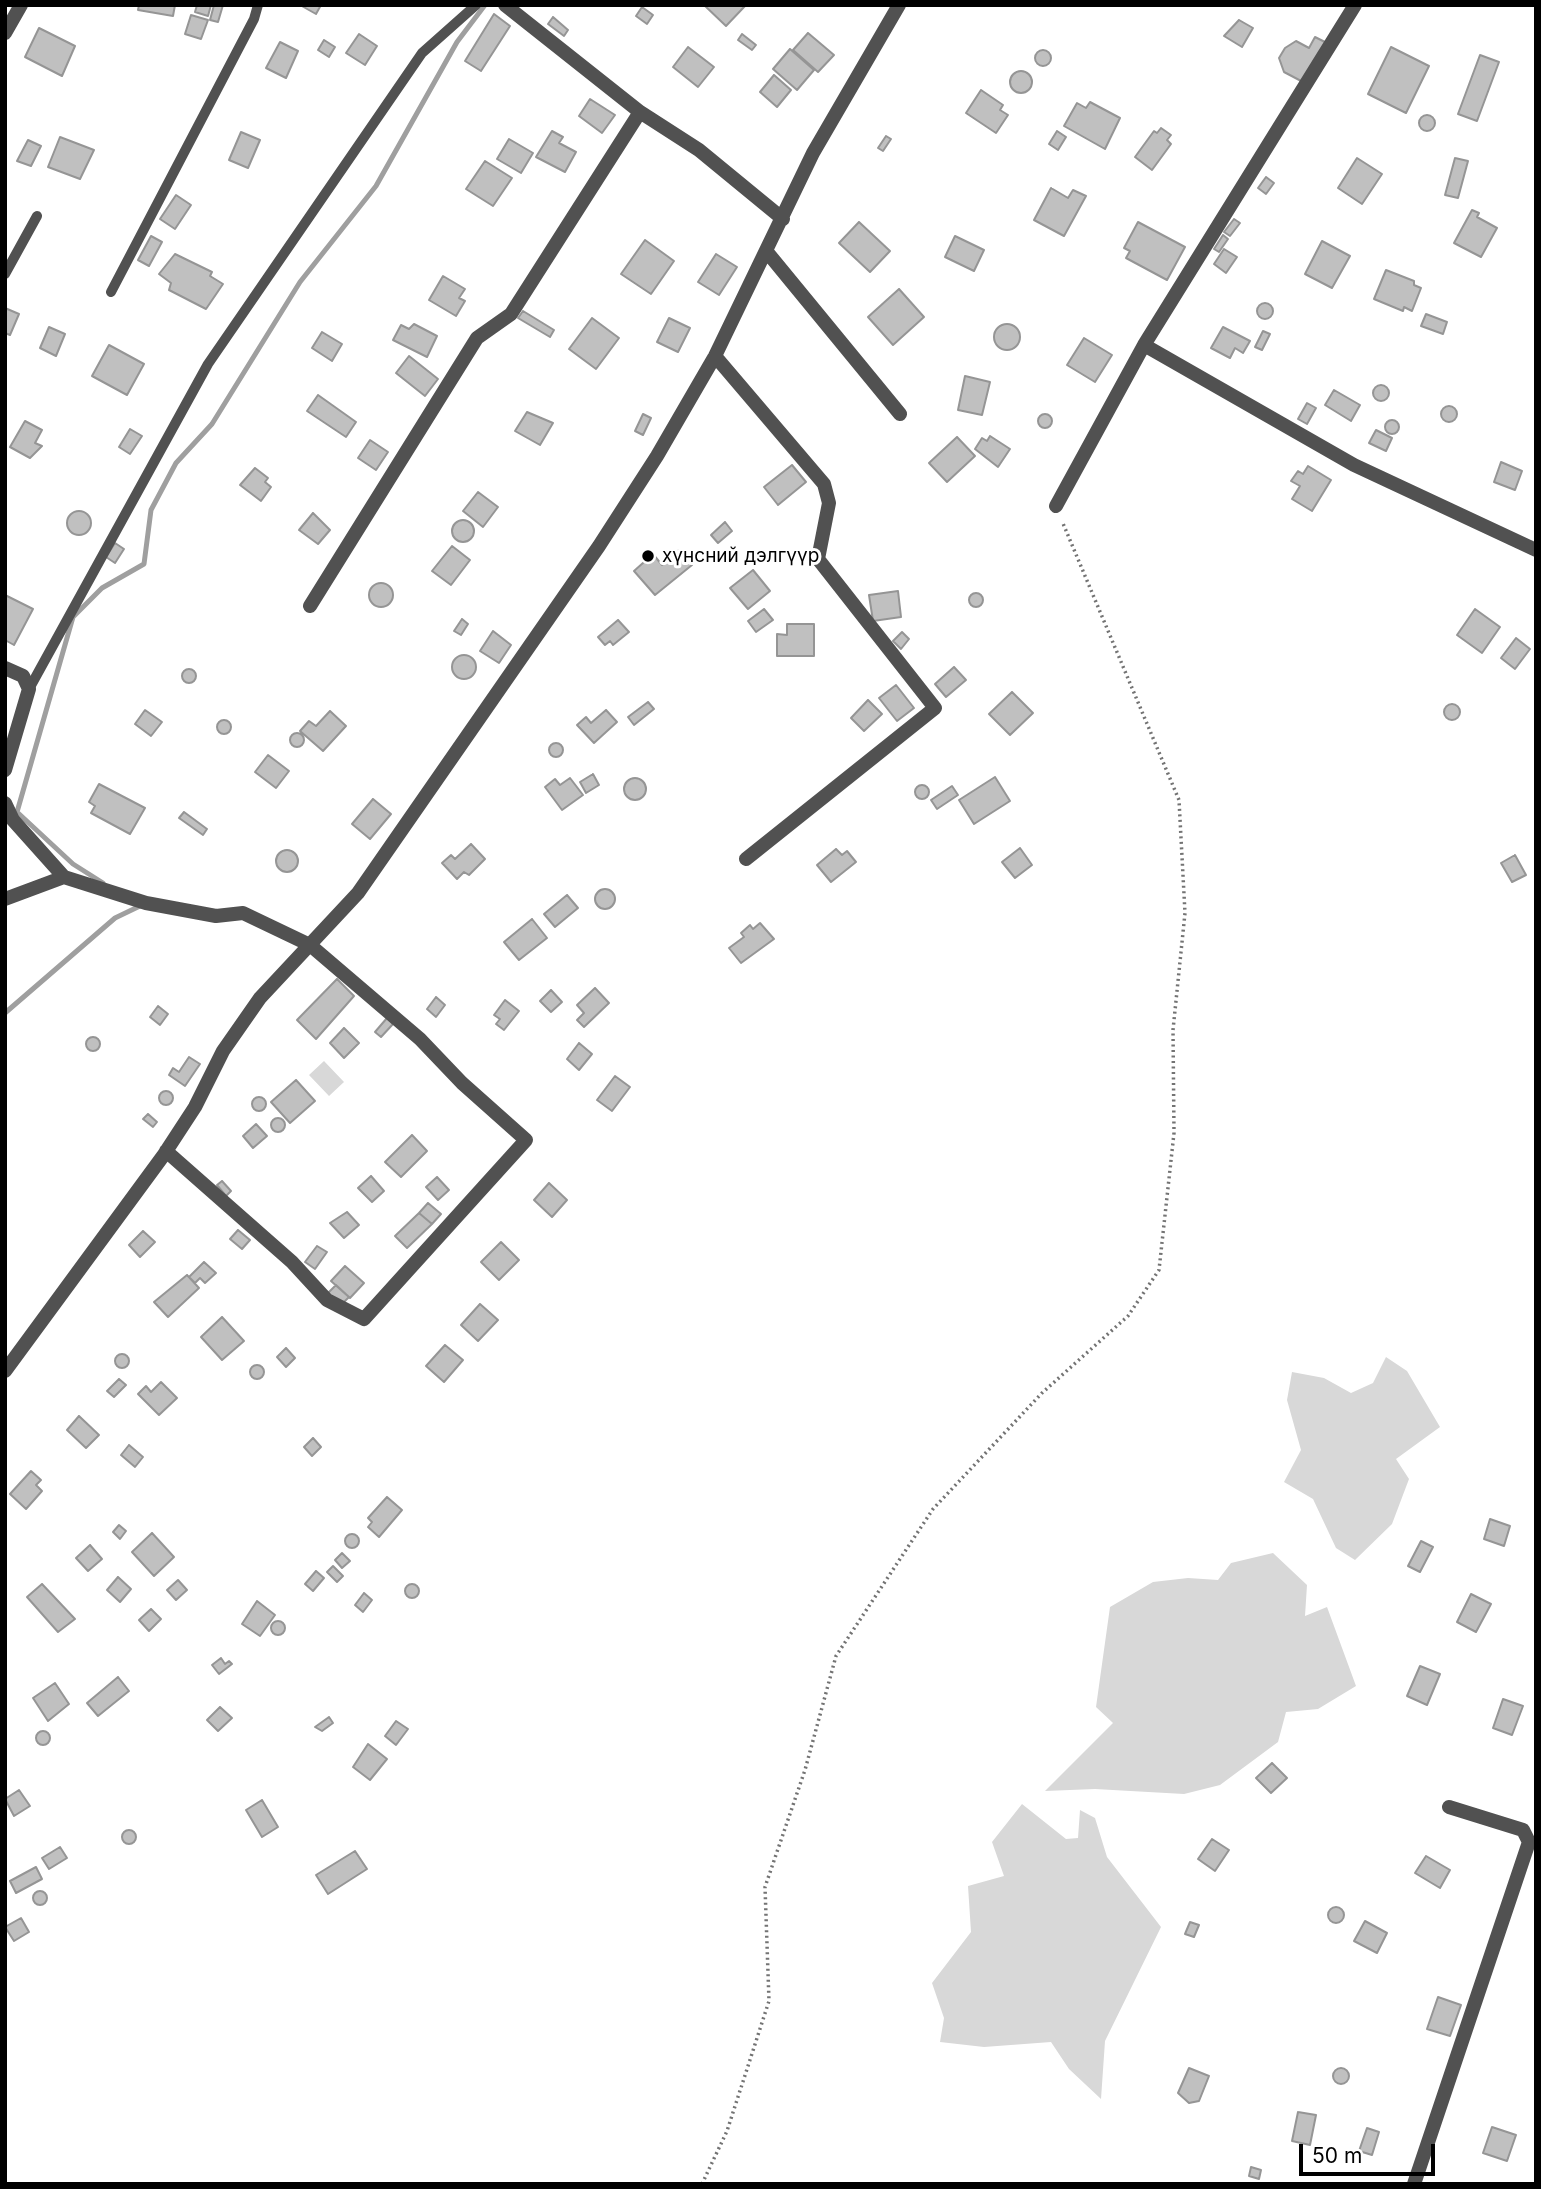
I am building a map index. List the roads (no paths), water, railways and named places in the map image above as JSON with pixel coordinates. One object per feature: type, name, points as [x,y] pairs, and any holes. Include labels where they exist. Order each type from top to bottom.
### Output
[{"type":"street","points":[[5,33],[21,5]]},
{"type":"street","points":[[505,5],[640,113],[699,150],[783,219]]},
{"type":"street","points":[[5,1371],[166,1151],[195,1107],[223,1051],[260,998],[358,893],[599,546],[715,356],[813,153],[899,5]]},
{"type":"street","points":[[1056,506],[1144,345],[1354,5]]},
{"type":"street","points":[[310,606],[477,338],[511,314],[640,113]]},
{"type":"street","points":[[767,252],[900,414]]},
{"type":"street","points":[[1144,345],[1354,465],[1536,550]]},
{"type":"street","points":[[715,356],[824,484],[829,503],[818,559],[935,709],[746,859]]},
{"type":"street","points":[[5,668],[23,676],[29,689],[5,769]]},
{"type":"street","points":[[5,803],[13,820],[64,877],[146,903],[216,916],[243,913],[310,945],[420,1039],[462,1083],[526,1140],[365,1319],[343,1311],[327,1300],[292,1262],[166,1151]]},
{"type":"street","points":[[5,899],[64,877]]},
{"type":"street","points":[[1414,2184],[1529,1842],[1523,1830],[1449,1807]]},
{"type":"lane","points":[[111,292],[254,19],[258,5]]},
{"type":"lane","points":[[29,689],[208,364],[422,53],[476,5]]},
{"type":"lane","points":[[5,274],[37,216]]},
{"type":"waterway","points":[[103,883],[73,864],[17,812],[73,617],[102,588],[144,564],[151,510],[176,463],[212,424],[300,282],[376,186],[457,42],[485,5]]},
{"type":"waterway","points":[[5,1013],[115,918],[142,905]]},
{"type":"place","name":"хүнсний дэлгүүр","points":[[648,556]]}]
